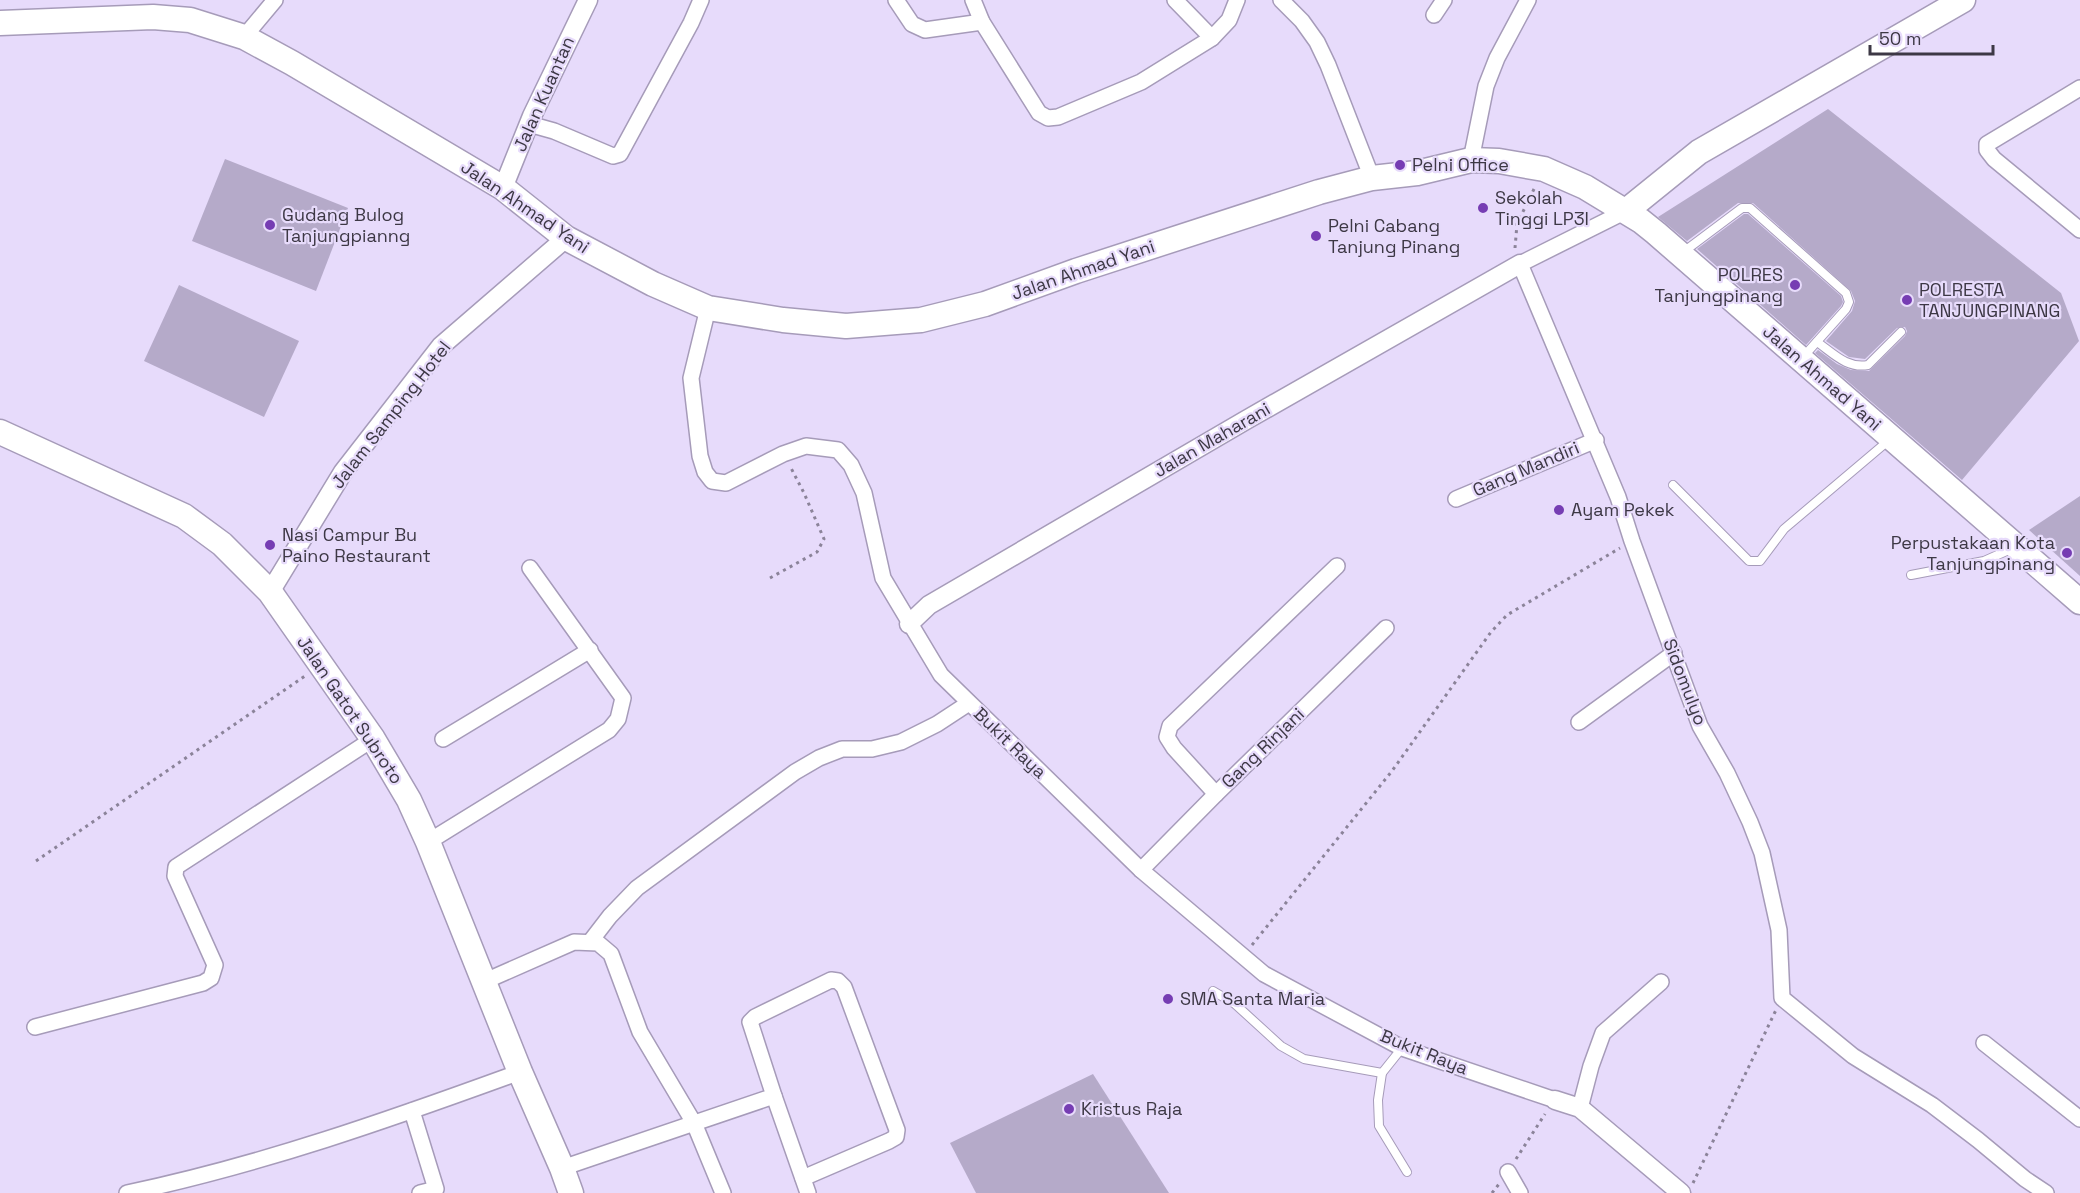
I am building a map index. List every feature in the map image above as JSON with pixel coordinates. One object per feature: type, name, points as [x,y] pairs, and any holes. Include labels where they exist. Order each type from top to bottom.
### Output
[{"type":"main road","points":[[1626,211],[1699,152],[1963,0]]},
{"type":"main road","name":"Jalan Ahmad Yani","points":[[0,23],[153,17],[190,20],[244,37],[503,188],[566,237],[652,284],[708,308],[783,320],[846,326],[921,320],[986,304],[1098,264],[1319,192],[1372,178],[1417,173],[1471,160],[1499,161],[1544,170],[1586,187],[1641,221],[2080,602]]},
{"type":"main road","name":"Jalan Gatot Subroto","points":[[0,432],[184,516],[222,544],[270,592],[373,739],[408,800],[428,842],[519,1072],[571,1193]]},
{"type":"street","points":[[244,37],[275,0]]},
{"type":"street","name":"Jalan Kuantan","points":[[503,188],[529,124],[588,0]]},
{"type":"street","points":[[529,124],[554,131],[613,156],[620,154],[691,23],[701,0]]},
{"type":"street","points":[[896,0],[912,24],[925,30],[982,22]]},
{"type":"street","points":[[973,0],[982,22],[1039,113],[1048,118],[1058,117],[1141,82],[1212,38],[1229,20],[1237,0]]},
{"type":"street","points":[[1175,0],[1212,38]]},
{"type":"street","points":[[1281,0],[1302,21],[1317,42],[1372,178]]},
{"type":"street","points":[[1434,15],[1444,0]]},
{"type":"street","points":[[1471,160],[1486,86],[1525,1]]},
{"type":"street","points":[[2080,88],[1988,144],[1987,150],[1994,159],[2080,230]]},
{"type":"street","points":[[1520,264],[1626,211]]},
{"type":"street","name":"Jalam Samping Hotel","points":[[270,592],[343,472],[441,346],[566,237]]},
{"type":"street","name":"Sidomulyo","points":[[1520,264],[1596,440],[1700,726],[1728,773],[1762,853],[1779,930],[1782,998]]},
{"type":"street","name":"Jalan Maharani","points":[[909,624],[929,605],[1520,264]]},
{"type":"street","name":"Bukit Raya","points":[[708,308],[691,378],[700,456],[705,472],[712,481],[726,483],[783,454],[806,446],[838,450],[851,465],[864,493],[883,578],[941,675],[1141,870],[1264,974],[1402,1048],[1554,1100]]},
{"type":"street","name":"Gang Mandiri","points":[[1456,499],[1596,440]]},
{"type":"street","points":[[1216,794],[1174,748],[1167,737],[1170,726],[1337,566]]},
{"type":"street","points":[[428,842],[609,730],[618,719],[623,698],[530,568]]},
{"type":"street","name":"Gang Rinjani","points":[[1141,870],[1386,628]]},
{"type":"street","points":[[443,740],[590,650]]},
{"type":"street","points":[[1579,722],[1674,653]]},
{"type":"street","points":[[590,942],[610,916],[637,888],[795,772],[819,758],[842,749],[872,749],[901,742],[937,724],[969,703]]},
{"type":"street","points":[[35,1027],[203,983],[211,978],[215,965],[175,876],[176,867],[373,739]]},
{"type":"street","points":[[483,982],[574,942],[598,943],[611,954],[640,1032],[694,1123],[723,1193]]},
{"type":"street","points":[[831,980],[838,981],[844,987],[897,1130],[896,1137],[806,1186],[774,1096],[750,1022],[764,1012],[831,980]]},
{"type":"street","points":[[1580,1108],[1594,1054],[1603,1033],[1661,982]]},
{"type":"street","points":[[1782,998],[1853,1056],[1932,1104],[2025,1179],[2046,1193]]},
{"type":"street","points":[[1984,1043],[2080,1119]]},
{"type":"street","points":[[127,1193],[186,1187],[334,1138],[519,1072]]},
{"type":"street","points":[[562,1168],[774,1096]]},
{"type":"street","points":[[1554,1100],[1580,1108],[1681,1193]]},
{"type":"street","points":[[412,1111],[436,1189],[420,1193]]},
{"type":"street","points":[[1508,1172],[1520,1193]]},
{"type":"lane","points":[[1680,254],[1742,208],[1750,208],[1846,294],[1849,302],[1846,309],[1801,360]]},
{"type":"lane","points":[[1817,342],[1850,366],[1860,366],[1868,365],[1901,332]]},
{"type":"lane","points":[[1673,485],[1742,555],[1749,561],[1760,561],[1784,529],[1892,438]]},
{"type":"lane","points":[[1911,575],[1984,561],[2015,547]]},
{"type":"lane","points":[[1213,991],[1235,1004],[1281,1046],[1304,1059],[1382,1073]]},
{"type":"lane","points":[[1402,1048],[1382,1073],[1378,1100],[1379,1126],[1407,1173]]},
{"type":"path","points":[[1520,264],[1515,248],[1517,224],[1544,170]]},
{"type":"path","points":[[770,578],[817,552],[824,539],[804,493],[783,454]]},
{"type":"path","points":[[1243,956],[1392,771],[1491,632],[1507,615],[1632,541]]},
{"type":"path","points":[[36,861],[321,664]]},
{"type":"path","points":[[1689,1193],[1782,998]]},
{"type":"path","points":[[1492,1193],[1554,1100]]},
{"type":"building","name":"POLRESTA TANJUNGPINANG","points":[[1828,109],[2061,293],[2079,341],[1962,480],[1815,353],[1818,350],[1837,364],[1851,370],[1869,371],[1905,336],[1907,331],[1905,327],[1897,328],[1865,359],[1849,357],[1826,341],[1852,311],[1855,301],[1851,291],[1753,203],[1738,203],[1687,241],[1658,217]]},
{"type":"building","name":"Gudang Bulog Tanjungpianng","points":[[225,159],[348,208],[316,291],[192,241]]},
{"type":"building","points":[[1744,214],[1748,214],[1841,296],[1843,302],[1841,306],[1806,345],[1697,249]]},
{"type":"building","points":[[179,285],[299,341],[264,417],[144,361]]},
{"type":"building","name":"Perpustakaan Kota Tanjungpinang","points":[[2080,496],[2080,576],[2029,530]]},
{"type":"building","name":"Kristus Raja","points":[[1093,1074],[1169,1193],[976,1193],[950,1143]]},
{"type":"place","name":"Pelni Office","points":[[1400,165]]},
{"type":"place","name":"Sekolah Tinggi LP3I","points":[[1483,208]]},
{"type":"place","name":"Gudang Bulog Tanjungpianng","points":[[270,225]]},
{"type":"place","name":"Pelni Cabang Tanjung Pinang","points":[[1316,236]]},
{"type":"place","name":"POLRES Tanjungpinang","points":[[1795,285]]},
{"type":"place","name":"POLRESTA TANJUNGPINANG","points":[[1907,300]]},
{"type":"place","name":"Ayam Pekek","points":[[1559,510]]},
{"type":"place","name":"Nasi Campur Bu Paino Restaurant","points":[[270,545]]},
{"type":"place","name":"Perpustakaan Kota Tanjungpinang","points":[[2067,553]]},
{"type":"place","name":"SMA Santa Maria","points":[[1168,999]]},
{"type":"place","name":"Kristus Raja","points":[[1069,1109]]}]
